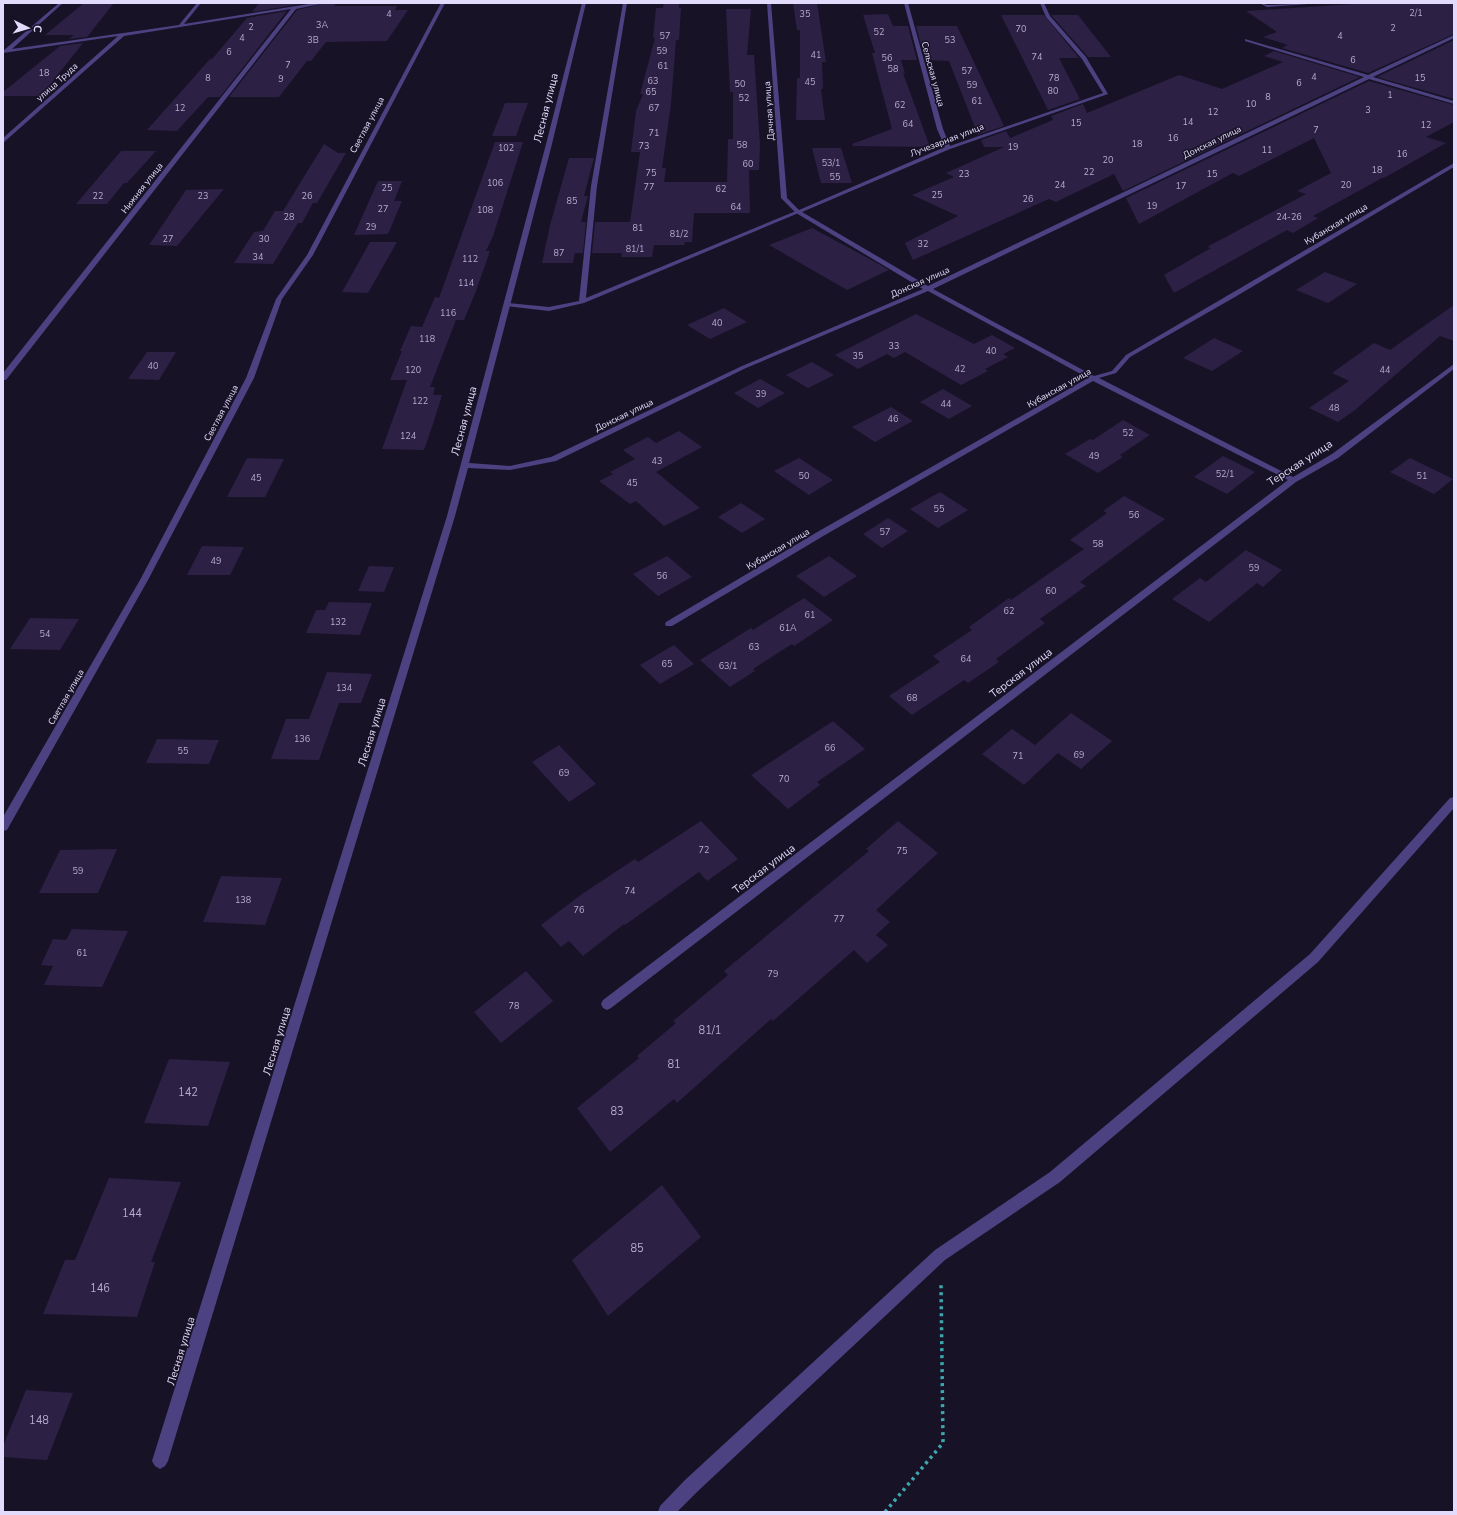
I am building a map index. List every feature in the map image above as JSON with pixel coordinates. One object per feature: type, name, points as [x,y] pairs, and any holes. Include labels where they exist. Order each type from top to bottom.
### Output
[{"type":"street","points":[[4,52],[62,3]]},
{"type":"street","points":[[180,26],[199,3]]},
{"type":"street","points":[[4,52],[323,3]]},
{"type":"street","name":"Светлая улица","points":[[3,827],[144,580],[250,378],[279,299],[310,255],[444,3]]},
{"type":"street","name":"Лесная улица","points":[[160,1461],[451,516],[507,305],[584,3]]},
{"type":"street","points":[[582,302],[594,186],[625,3]]},
{"type":"street","name":"Дачная улица","points":[[769,3],[784,198],[798,212],[928,289],[1093,378],[1293,480]]},
{"type":"street","name":"Сельская улица","points":[[906,3],[940,129],[948,148]]},
{"type":"street","name":"Лучезарная улица","points":[[507,305],[549,309],[582,302],[948,148],[1106,94],[1084,58],[1048,16],[1042,3]]},
{"type":"street","points":[[1261,3],[1266,6],[1320,3]]},
{"type":"street","name":"Нижняя улица","points":[[3,378],[294,8]]},
{"type":"street","name":"улица Труда","points":[[3,141],[122,35]]},
{"type":"street","points":[[1371,76],[1454,36]]},
{"type":"street","points":[[1247,40],[1371,76],[1454,103]]},
{"type":"street","name":"Донская улица","points":[[465,465],[510,468],[553,459],[744,367],[928,289],[1371,76]]},
{"type":"street","name":"Кубанская улица","points":[[669,624],[822,533],[1093,378],[1114,372],[1128,356],[1233,296],[1454,164]]},
{"type":"street","name":"Терская улица","points":[[607,1004],[1293,480],[1335,456],[1454,366]]},
{"type":"street","points":[[666,1512],[690,1486],[940,1256],[1055,1177],[1314,958],[1454,801]]},
{"type":"path","points":[[885,1512],[943,1443],[943,1340],[940,1256]]},
{"type":"building","points":[[84,3],[114,3],[87,37],[69,39],[74,35],[45,35]]},
{"type":"building","points":[[259,3],[306,3],[252,12]]},
{"type":"building","points":[[326,3],[335,3],[335,6],[397,6],[395,10],[408,10],[387,41],[326,42],[311,61],[307,61],[279,97],[229,97],[297,10]]},
{"type":"building","points":[[664,3],[679,3],[679,8],[681,8],[679,40],[676,40],[671,104],[662,168],[666,168],[664,182],[727,182],[728,139],[733,139],[733,92],[730,92],[726,9],[751,9],[747,55],[754,55],[760,145],[759,170],[749,170],[750,213],[694,213],[692,242],[685,242],[684,245],[654,245],[652,257],[621,257],[622,253],[592,253],[595,222],[630,222],[640,152],[631,152],[636,111],[643,94],[640,94],[655,38],[653,38],[656,8],[663,8]]},
{"type":"building","points":[[793,3],[817,3],[826,62],[822,62],[823,89],[821,89],[825,120],[796,120],[797,78],[800,78],[800,30],[797,30]]},
{"type":"building","points":[[1368,3],[1454,3],[1454,34],[1368,73],[1282,48],[1288,45],[1263,37],[1277,32],[1246,11]]},
{"type":"building","points":[[287,11],[220,97],[208,97],[177,131],[147,130],[247,18]]},
{"type":"building","points":[[888,14],[893,26],[908,26],[917,60],[901,60],[905,73],[903,73],[930,147],[853,146],[852,144],[892,129],[872,53],[875,53],[863,15]]},
{"type":"building","points":[[1001,15],[1044,15],[1079,58],[1059,58],[1080,99],[1048,110]]},
{"type":"building","points":[[1051,15],[1078,15],[1111,57],[1088,57]]},
{"type":"building","points":[[916,26],[957,26],[1004,126],[978,135],[949,61],[925,60]]},
{"type":"building","points":[[1454,40],[1454,99],[1377,77]]},
{"type":"building","points":[[83,43],[41,96],[3,96],[3,92],[60,46]]},
{"type":"building","points":[[1274,51],[1360,77],[1123,191],[1114,174],[1056,202],[1049,199],[913,260],[905,243],[958,216],[912,195],[954,177],[946,173],[1004,147],[984,147],[981,140],[1006,131],[1010,138],[1053,120],[1051,116],[1083,104],[1087,113],[1179,75],[1222,89],[1283,62],[1264,56]]},
{"type":"building","points":[[1369,81],[1454,105],[1454,122],[1426,137],[1446,143],[1313,216],[1318,218],[1293,233],[1287,230],[1174,293],[1164,275],[1211,248],[1207,247],[1306,194],[1297,191],[1331,173],[1314,138],[1239,176],[1233,173],[1139,224],[1126,198]]},
{"type":"building","points":[[505,103],[528,103],[516,136],[492,136]]},
{"type":"building","points":[[495,142],[523,142],[493,236],[486,251],[490,251],[476,291],[464,320],[456,320],[430,387],[435,387],[433,395],[442,395],[424,450],[382,449],[407,380],[390,380],[402,351],[400,351],[411,326],[422,327],[435,297],[439,298]]},
{"type":"building","points":[[324,144],[338,153],[346,153],[317,203],[313,203],[302,223],[298,223],[273,264],[234,263],[254,232],[263,231],[275,211],[283,211]]},
{"type":"building","points":[[812,148],[841,148],[852,183],[821,183]]},
{"type":"building","points":[[121,151],[156,151],[127,183],[124,183],[107,204],[76,204]]},
{"type":"building","points":[[569,158],[594,158],[584,196],[588,196],[581,222],[586,222],[583,253],[575,253],[573,263],[542,263],[550,225]]},
{"type":"building","points":[[378,181],[402,181],[394,201],[402,201],[388,234],[354,235]]},
{"type":"building","points":[[224,189],[177,246],[149,245],[186,190]]},
{"type":"building","points":[[812,228],[889,270],[847,290],[769,245]]},
{"type":"building","points":[[370,242],[397,242],[368,293],[342,292]]},
{"type":"building","points":[[1325,272],[1357,284],[1328,303],[1296,290]]},
{"type":"building","points":[[1454,305],[1454,341],[1440,336],[1355,410],[1338,422],[1309,408],[1349,381],[1332,373],[1374,343],[1390,350]]},
{"type":"building","points":[[724,308],[747,322],[710,339],[687,325]]},
{"type":"building","points":[[916,314],[974,344],[992,335],[1015,348],[1003,354],[1008,357],[985,369],[988,371],[961,385],[905,352],[894,358],[887,354],[858,369],[835,355]]},
{"type":"building","points":[[1214,338],[1243,351],[1212,371],[1183,358]]},
{"type":"building","points":[[147,352],[176,352],[159,380],[128,379]]},
{"type":"building","points":[[812,362],[834,375],[808,388],[786,375]]},
{"type":"building","points":[[760,379],[785,393],[758,408],[734,393]]},
{"type":"building","points":[[943,389],[972,406],[949,419],[920,402]]},
{"type":"building","points":[[891,407],[913,421],[875,442],[852,427]]},
{"type":"building","points":[[1123,420],[1150,435],[1120,455],[1123,457],[1098,473],[1065,454],[1090,439],[1093,440]]},
{"type":"building","points":[[679,431],[702,447],[656,472],[700,508],[664,526],[636,501],[630,504],[599,481],[613,474],[610,472],[635,459],[623,450],[648,437],[656,443]]},
{"type":"building","points":[[1223,456],[1255,472],[1227,494],[1194,477]]},
{"type":"building","points":[[247,458],[284,459],[265,497],[227,497]]},
{"type":"building","points":[[799,458],[833,480],[809,495],[774,471]]},
{"type":"building","points":[[1410,458],[1453,479],[1434,494],[1390,472]]},
{"type":"building","points":[[940,492],[968,510],[938,528],[910,509]]},
{"type":"building","points":[[1124,496],[1165,519],[1080,582],[1086,586],[1040,619],[1045,623],[996,659],[999,662],[968,683],[964,680],[912,715],[889,696],[940,662],[933,656],[972,630],[969,627],[1009,598],[1011,600],[1084,549],[1070,540],[1107,513],[1103,511]]},
{"type":"building","points":[[741,503],[765,519],[742,533],[718,517]]},
{"type":"building","points":[[888,518],[908,531],[882,548],[863,534]]},
{"type":"building","points":[[202,546],[244,547],[230,575],[187,575]]},
{"type":"building","points":[[1246,550],[1282,570],[1263,587],[1257,583],[1209,622],[1172,599],[1200,578],[1206,582]]},
{"type":"building","points":[[667,556],[692,577],[658,596],[633,574]]},
{"type":"building","points":[[829,556],[857,576],[824,597],[796,576]]},
{"type":"building","points":[[369,566],[394,567],[384,592],[358,591]]},
{"type":"building","points":[[804,598],[833,620],[794,646],[792,644],[753,669],[755,671],[730,687],[700,660],[751,628],[753,630]]},
{"type":"building","points":[[329,602],[372,603],[360,635],[306,633],[316,610],[325,610]]},
{"type":"building","points":[[30,618],[79,619],[60,650],[10,649]]},
{"type":"building","points":[[674,645],[694,664],[660,684],[640,665]]},
{"type":"building","points":[[327,672],[372,674],[361,703],[339,703],[319,760],[271,759],[286,719],[309,719]]},
{"type":"building","points":[[1071,713],[1112,741],[1081,769],[1058,753],[1024,785],[982,754],[1012,729],[1035,745]]},
{"type":"building","points":[[833,721],[865,749],[817,782],[820,785],[788,809],[751,775]]},
{"type":"building","points":[[157,739],[219,740],[209,764],[146,763]]},
{"type":"building","points":[[559,745],[596,784],[569,802],[532,762]]},
{"type":"building","points":[[701,821],[738,859],[707,881],[699,872],[625,925],[624,924],[583,956],[569,941],[561,947],[541,925],[582,894],[635,859],[638,862]]},
{"type":"building","points":[[898,821],[938,853],[876,910],[890,922],[876,935],[888,945],[867,963],[854,950],[773,1021],[771,1019],[677,1103],[674,1099],[610,1152],[577,1108],[639,1058],[637,1056],[676,1023],[673,1021],[728,975],[724,971],[869,851],[866,849]]},
{"type":"building","points":[[117,849],[98,893],[39,893],[60,850]]},
{"type":"building","points":[[221,876],[282,878],[265,925],[203,922]]},
{"type":"building","points":[[72,929],[128,931],[102,987],[44,985],[53,966],[41,965],[53,939],[66,940]]},
{"type":"building","points":[[526,971],[553,1001],[501,1043],[474,1012]]},
{"type":"building","points":[[169,1059],[230,1062],[208,1126],[144,1123]]},
{"type":"building","points":[[109,1178],[181,1182],[151,1262],[155,1262],[137,1317],[43,1314],[65,1260],[75,1260]]},
{"type":"building","points":[[662,1185],[701,1237],[608,1316],[572,1260]]},
{"type":"building","points":[[26,1390],[73,1393],[47,1460],[3,1457],[3,1446]]}]
